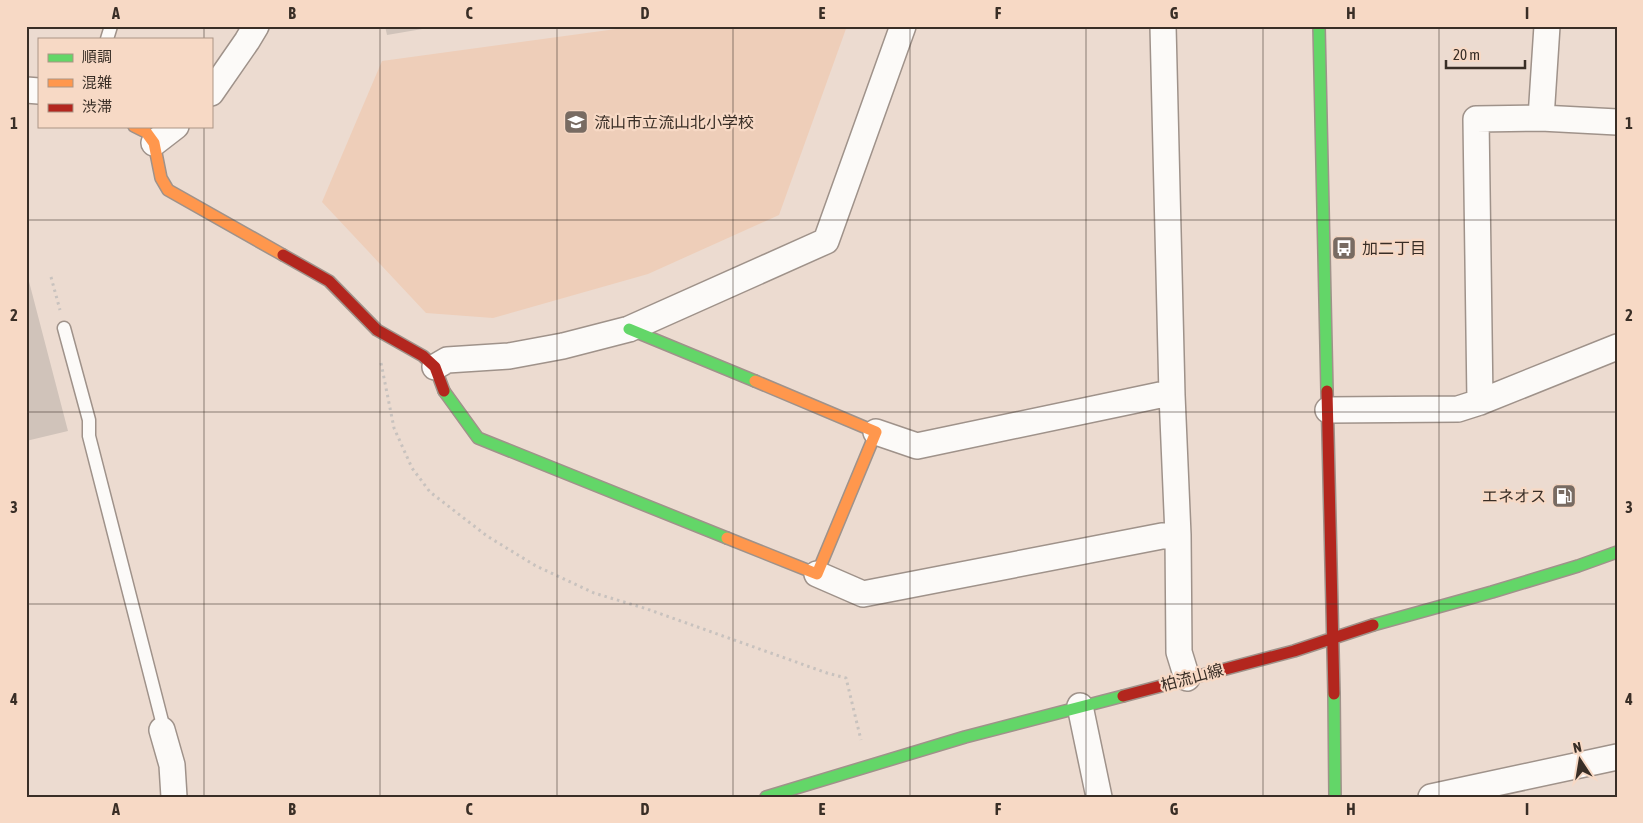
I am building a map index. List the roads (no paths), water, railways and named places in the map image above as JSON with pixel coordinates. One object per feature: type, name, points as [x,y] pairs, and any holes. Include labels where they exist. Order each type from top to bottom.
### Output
[{"type":"street","points":[[212,92],[256,26]]},
{"type":"street","points":[[435,367],[447,360],[509,356],[563,346],[629,329],[826,241],[903,26]]},
{"type":"street","points":[[1163,26],[1172,395],[1178,534],[1179,652],[1187,678]]},
{"type":"street","points":[[1319,26],[1331,586],[1334,638],[1335,797]]},
{"type":"street","points":[[1541,118],[1547,26]]},
{"type":"street","points":[[1480,402],[1476,119],[1541,118],[1617,122]]},
{"type":"street","points":[[138,128],[146,132],[154,143],[161,178],[168,190],[329,281],[377,330],[423,356],[435,367],[442,388],[478,438],[863,594],[1178,534]]},
{"type":"street","points":[[154,143],[173,128]]},
{"type":"street","points":[[629,329],[876,432],[917,446],[1160,395],[1172,395]]},
{"type":"street","points":[[1328,410],[1458,409],[1617,347]]},
{"type":"street","points":[[817,574],[876,432]]},
{"type":"street","name":"柏流山線","points":[[766,797],[965,737],[1294,650],[1375,624],[1578,566],[1617,552]]},
{"type":"street","points":[[1080,706],[1099,797]]},
{"type":"street","points":[[162,730],[172,765],[174,797]]},
{"type":"street","points":[[1431,797],[1617,757]]},
{"type":"lane","points":[[107,38],[111,26]]},
{"type":"lane","points":[[64,328],[88,420],[89,436],[164,729],[162,730]]},
{"type":"place","name":"流山市立流山北小学校","points":[[576,122]]},
{"type":"place","name":"加二丁目","points":[[1344,248]]},
{"type":"place","name":"エネオス","points":[[1564,496]]}]
